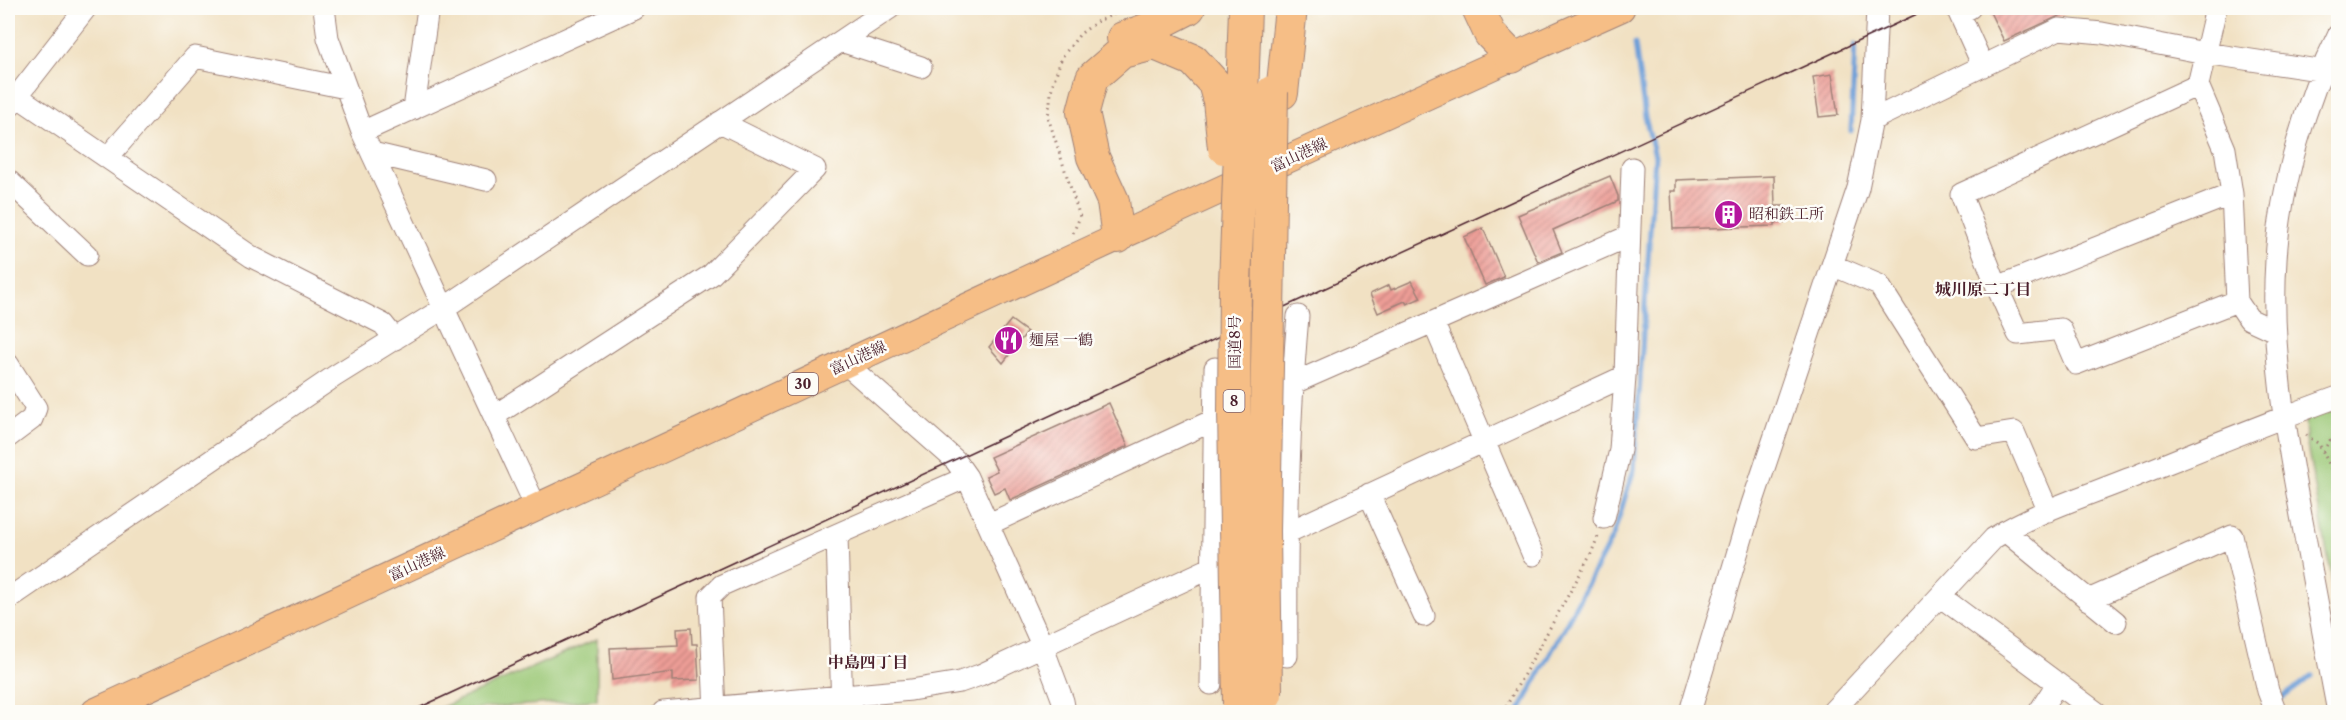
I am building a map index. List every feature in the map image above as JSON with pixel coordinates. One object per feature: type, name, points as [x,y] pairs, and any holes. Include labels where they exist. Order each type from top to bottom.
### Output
[{"type":"highway","points":[[1118,237],[1098,211],[1077,164],[1067,115],[1082,69],[1112,42],[1148,29],[1189,8]]},
{"type":"highway","points":[[1245,8],[1254,96]]},
{"type":"highway","points":[[1254,96],[1274,8]]},
{"type":"highway","points":[[1254,96],[1291,8]]},
{"type":"highway","points":[[1478,8],[1490,34],[1512,57]]},
{"type":"highway","points":[[1497,8],[1508,31],[1512,57]]},
{"type":"highway","points":[[1118,237],[1113,201],[1093,156],[1083,112],[1092,78],[1122,52],[1155,44],[1193,60],[1215,82],[1254,96]]},
{"type":"highway","name":"国道8号","points":[[1253,706],[1234,411],[1235,284],[1254,96]]},
{"type":"highway","name":"国道8号","points":[[1253,706],[1264,531],[1269,285],[1254,96]]},
{"type":"main road","name":"富山港線","points":[[95,712],[537,509],[1118,237],[1621,8]]},
{"type":"street","points":[[86,8],[12,102],[108,157],[252,257],[383,324],[395,339]]},
{"type":"street","points":[[324,8],[328,38],[362,132],[537,509]]},
{"type":"street","points":[[414,109],[428,8]]},
{"type":"street","points":[[362,132],[634,8]]},
{"type":"street","points":[[8,599],[335,376],[444,308],[890,8]]},
{"type":"street","points":[[1690,712],[1752,504],[1858,188],[1872,120],[1877,8]]},
{"type":"street","points":[[1970,8],[1959,13],[1983,66]]},
{"type":"street","points":[[2216,8],[2198,85],[2225,149],[2232,195],[2237,301],[2249,319],[2275,331]]},
{"type":"street","points":[[1872,120],[2059,29],[2102,33],[2205,53],[2330,71]]},
{"type":"street","points":[[2338,35],[2330,71],[2302,130],[2284,199],[2276,259],[2275,331],[2338,712]]},
{"type":"street","points":[[841,41],[921,67]]},
{"type":"street","points":[[108,157],[195,57],[346,88]]},
{"type":"street","points":[[2198,85],[1961,194],[2018,334],[2061,329],[2076,364],[2237,301]]},
{"type":"street","points":[[494,416],[711,274],[815,169],[720,122]]},
{"type":"street","points":[[372,153],[486,180]]},
{"type":"street","points":[[1604,518],[1620,450],[1625,376],[1632,168]]},
{"type":"street","points":[[8,180],[87,255]]},
{"type":"street","points":[[1997,287],[2232,195]]},
{"type":"street","points":[[989,524],[1292,384],[1629,236]]},
{"type":"street","points":[[1832,265],[1879,285],[1976,438],[2014,432],[2048,511]]},
{"type":"street","points":[[1287,656],[1286,532],[1292,384],[1298,316]]},
{"type":"street","points":[[1432,322],[1533,555]]},
{"type":"street","points":[[8,364],[36,408],[32,419],[8,437]]},
{"type":"street","points":[[846,364],[955,460],[967,477],[1042,645],[1065,712]]},
{"type":"street","points":[[1211,684],[1215,368]]},
{"type":"street","points":[[663,712],[842,704],[960,682],[980,675],[1625,376]]},
{"type":"street","points":[[1832,712],[1994,538],[2005,531],[2048,511],[2290,423],[2338,397]]},
{"type":"street","points":[[715,710],[710,597],[722,585],[967,477]]},
{"type":"street","points":[[1369,494],[1424,616]]},
{"type":"street","points":[[2005,531],[2116,622]]},
{"type":"street","points":[[837,535],[842,704]]},
{"type":"street","points":[[2088,600],[2232,536],[2268,690],[2276,712]]},
{"type":"street","points":[[1941,597],[2096,712]]},
{"type":"street","points":[[2039,712],[2057,684]]},
{"type":"path","points":[[2290,423],[2319,444],[2338,482]]},
{"type":"path","points":[[2323,451],[2338,428]]},
{"type":"path","points":[[1503,712],[1590,556],[1604,518]]},
{"type":"green space","points":[[2338,405],[2338,611],[2306,440],[2305,417]]},
{"type":"green space","points":[[597,639],[597,700],[431,712]]},
{"type":"building","points":[[1988,8],[2077,8],[2004,41]]},
{"type":"building","points":[[1832,74],[1838,115],[1819,117],[1813,77]]},
{"type":"building","points":[[1610,176],[1618,201],[1553,230],[1562,252],[1538,262],[1518,215]]},
{"type":"building","name":"昭和鉄工所","points":[[1774,176],[1775,206],[1784,206],[1785,223],[1775,223],[1775,226],[1673,229],[1671,191],[1676,191],[1676,180]]},
{"type":"building","points":[[1483,228],[1504,277],[1485,285],[1464,237]]},
{"type":"building","points":[[1412,281],[1421,298],[1407,304],[1405,301],[1378,313],[1370,294],[1389,285],[1391,290]]},
{"type":"building","name":"麺屋 一鶴","points":[[1011,320],[1027,332],[1003,363],[989,347]]},
{"type":"building","points":[[1109,403],[1128,446],[1010,500],[1005,488],[994,493],[986,476],[997,471],[990,457]]},
{"type":"building","points":[[691,628],[692,644],[697,644],[699,680],[673,681],[673,672],[612,680],[610,648],[678,645],[677,629]]},
{"type":"waterway","points":[[1519,712],[1613,536],[1634,469],[1655,156],[1645,117],[1635,44]]},
{"type":"waterway","points":[[1851,131],[1855,45]]},
{"type":"waterway","points":[[2278,701],[2312,676]]},
{"type":"tram line","points":[[410,712],[1930,8]]},
{"type":"place","name":"昭和鉄工所","points":[[1728,214]]},
{"type":"place","name":"麺屋 一鶴","points":[[1008,340]]},
{"type":"district","name":"城川原二丁目","points":[[1983,289]]},
{"type":"district","name":"中島四丁目","points":[[868,662]]}]
